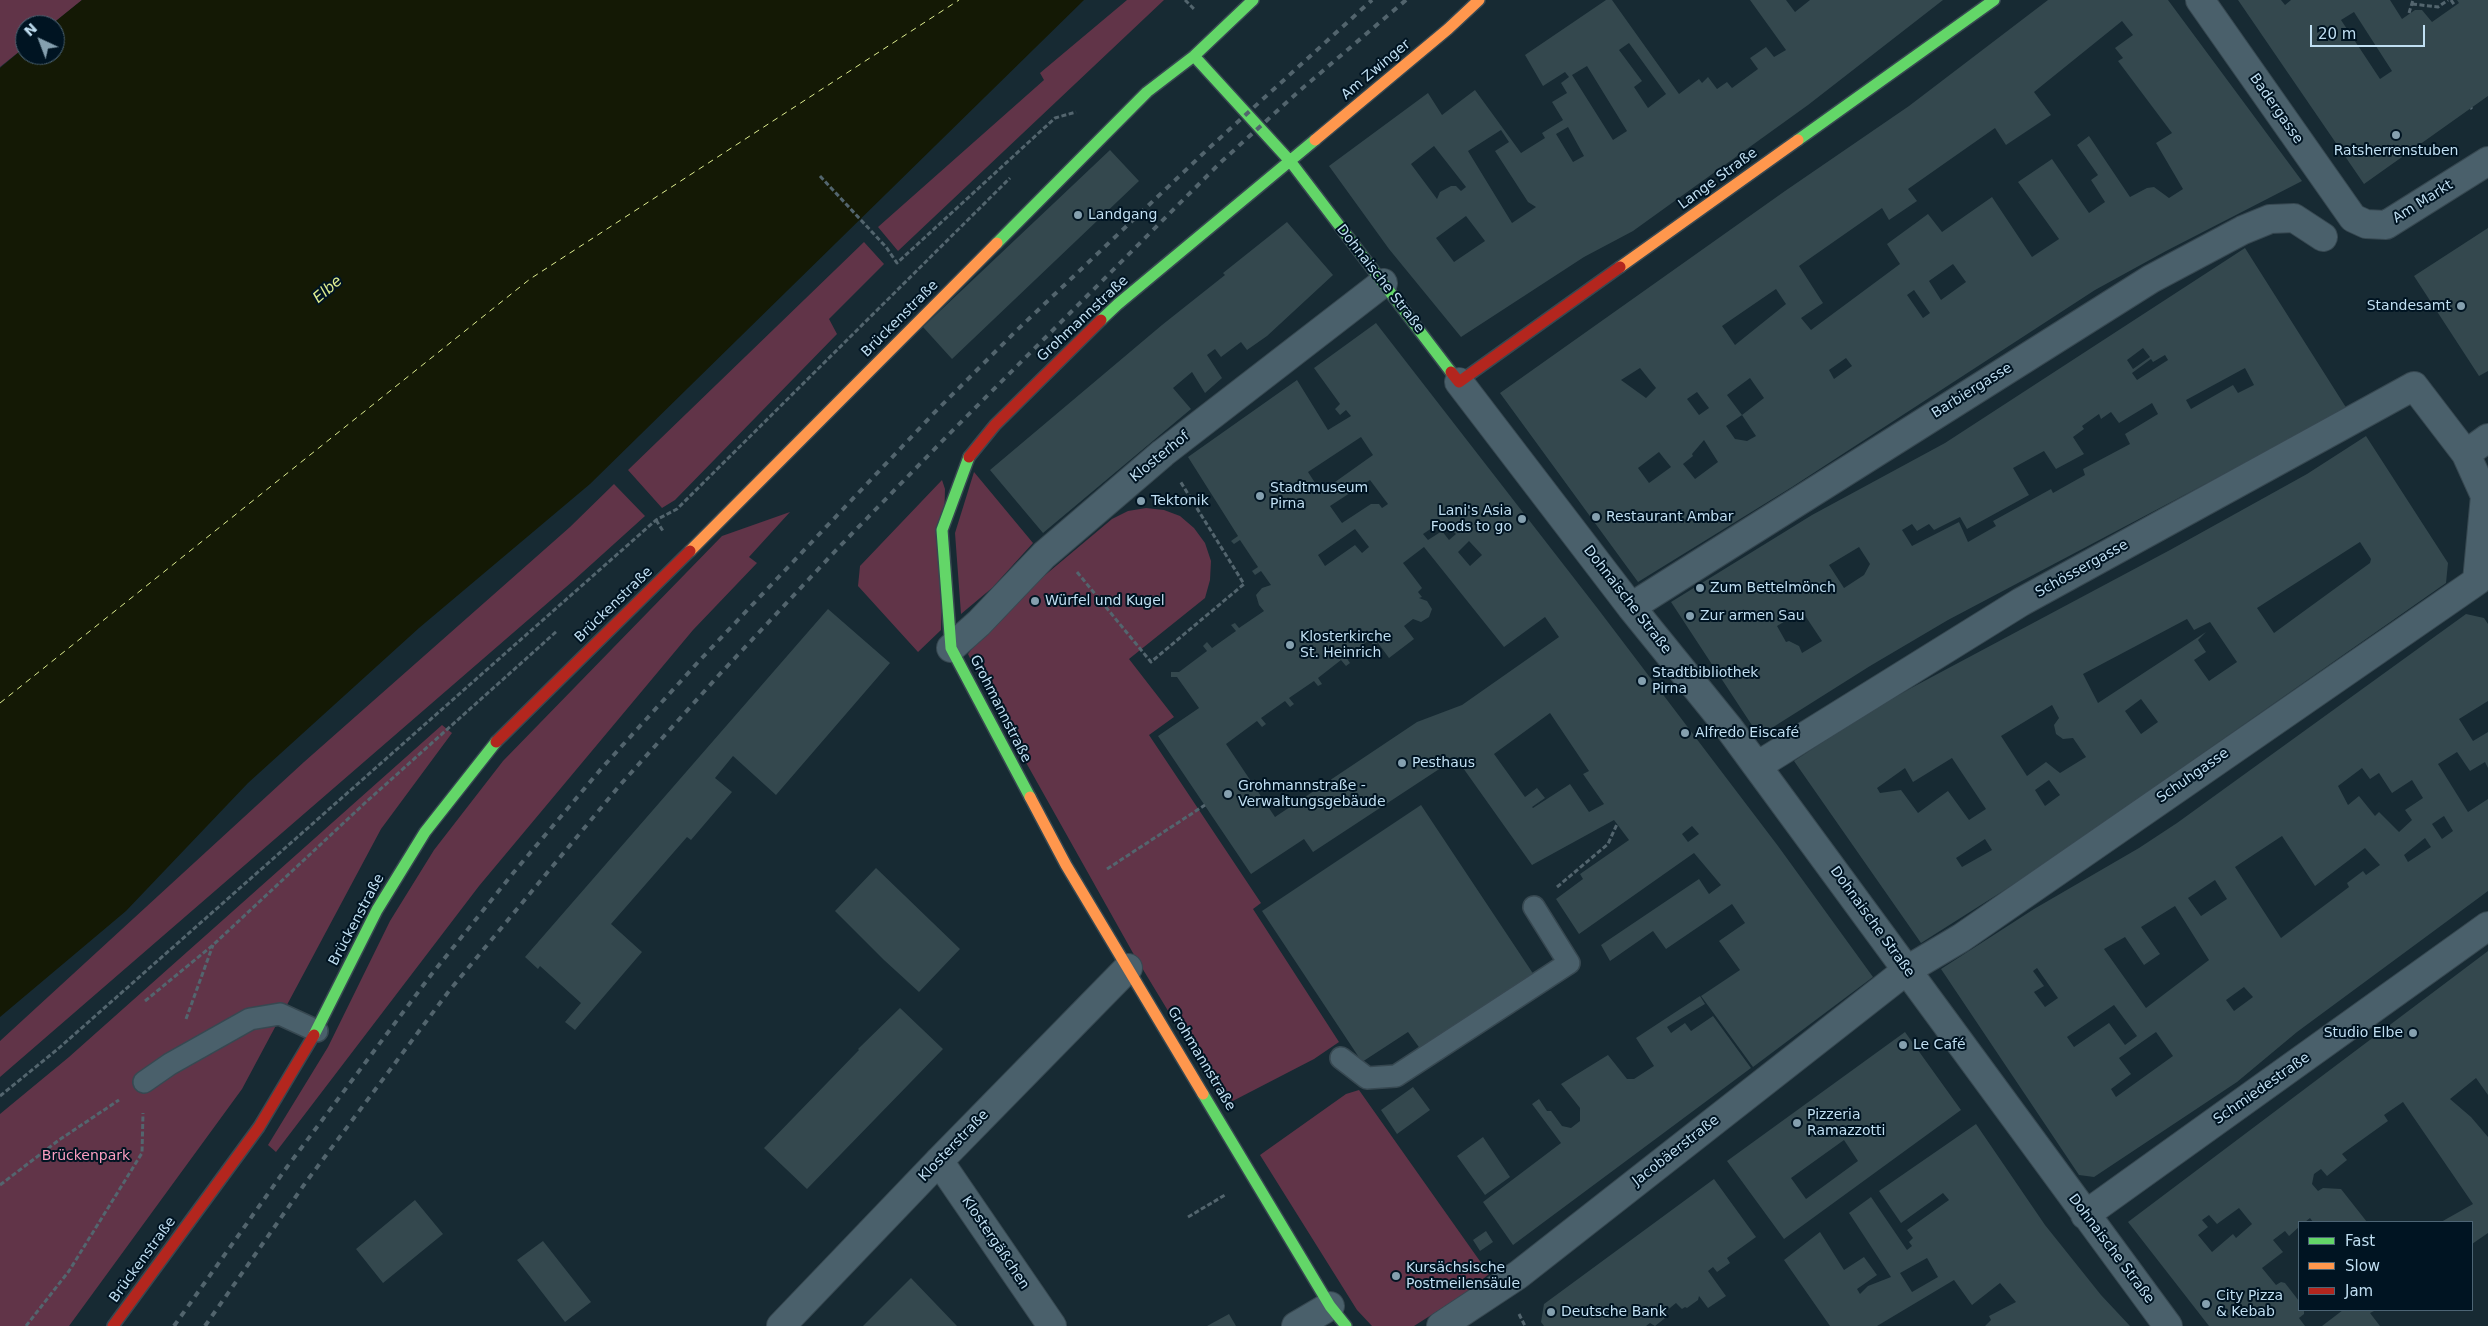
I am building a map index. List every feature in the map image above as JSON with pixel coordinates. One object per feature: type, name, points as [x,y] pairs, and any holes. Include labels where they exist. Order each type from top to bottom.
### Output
[{"type":"street","name":"Brückenstraße","points":[[113,1326],[259,1127],[317,1031],[387,894],[426,832],[491,747],[666,575],[1147,92],[1194,56],[1253,0]]},
{"type":"street","name":"Am Zwinger","points":[[1290,161],[1480,0]]},
{"type":"street","name":"Lange Straße","points":[[1460,382],[1994,0]]},
{"type":"street","name":"Badergasse","points":[[2200,0],[2353,218]]},
{"type":"street","name":"Dohnaische Straße","points":[[1194,56],[1290,161],[1631,607],[1757,766],[2168,1326]]},
{"type":"street","name":"Grohmannstraße","points":[[1290,161],[1118,304],[995,425],[970,456],[942,530],[946,599],[952,648],[1026,792],[1079,887],[1338,1316]]},
{"type":"street","name":"Am Markt","points":[[2353,218],[2366,224],[2386,225],[2488,161]]},
{"type":"street","name":"Barbiergasse","points":[[1631,607],[2151,279],[2243,230],[2270,219],[2294,218],[2323,237]]},
{"type":"street","name":"Klosterhof","points":[[952,648],[1055,546],[1163,454],[1382,283]]},
{"type":"street","name":"Schössergasse","points":[[1757,766],[2021,602],[2414,386],[2466,454]]},
{"type":"street","points":[[2483,588],[2485,496],[2466,454],[2488,438]]},
{"type":"street","name":"Schuhgasse","points":[[1907,970],[1961,938],[2483,588]]},
{"type":"street","name":"Schmiedestraße","points":[[2085,1215],[2488,926]]},
{"type":"street","name":"Klosterstraße","points":[[781,1326],[939,1160],[1128,968]]},
{"type":"street","name":"Jacobäerstraße","points":[[1441,1326],[1518,1275],[1907,970]]},
{"type":"street","name":"Klostergäßchen","points":[[939,1160],[1052,1326]]},
{"type":"street","points":[[1296,1326],[1338,1316]]},
{"type":"lane","points":[[1341,1058],[1367,1078],[1396,1076],[1569,963],[1534,907]]},
{"type":"lane","points":[[144,1082],[170,1064],[250,1019],[280,1014],[317,1031]]},
{"type":"path","points":[[2409,14],[2413,2],[2438,7],[2450,0],[2455,6]]},
{"type":"path","points":[[820,176],[886,247],[897,263],[1054,118],[1076,112]]},
{"type":"path","points":[[1055,546],[1151,662],[1237,590],[1244,584],[1163,454]]},
{"type":"path","points":[[0,1096],[74,1035],[656,520],[664,532]]},
{"type":"path","points":[[145,1001],[213,945],[366,802],[476,703]]},
{"type":"path","points":[[1079,887],[1205,805]]},
{"type":"path","points":[[1534,907],[1608,844],[1617,824]]},
{"type":"path","points":[[170,1064],[213,945]]},
{"type":"path","points":[[0,1185],[59,1140],[144,1082]]},
{"type":"path","points":[[26,1326],[69,1271],[142,1153],[144,1082]]},
{"type":"path","points":[[1188,1217],[1254,1178]]},
{"type":"green space","points":[[0,0],[82,0],[63,15],[15,15],[15,55],[0,67]]},
{"type":"green space","points":[[1127,0],[1164,0],[898,251],[878,227],[1044,80],[1040,73]]},
{"type":"green space","points":[[864,242],[884,264],[829,319],[837,334],[675,500],[662,508],[628,470]]},
{"type":"green space","points":[[974,472],[1033,543],[992,588],[961,614],[955,533]]},
{"type":"green space","points":[[942,480],[945,489],[941,630],[918,652],[858,586],[860,566]]},
{"type":"green space","points":[[614,484],[645,516],[573,581],[0,1077],[0,1041],[304,762],[570,527]]},
{"type":"green space","points":[[1146,508],[1164,510],[1180,516],[1194,528],[1205,543],[1211,561],[1210,580],[1205,598],[1129,659],[1174,717],[1149,735],[1261,903],[1253,909],[1339,1042],[1314,1059],[1225,1105],[1133,953],[987,693],[968,654],[983,634],[1013,602],[1112,519],[1128,511]]},
{"type":"green space","points":[[790,512],[749,557],[757,563],[693,630],[479,886],[276,1152],[268,1145],[328,1047],[390,921],[434,850],[503,761],[722,536]]},
{"type":"green space","name":"Brückenpark","points":[[442,725],[452,733],[381,829],[242,1089],[69,1326],[0,1326],[0,1114],[69,1057]]},
{"type":"green space","points":[[1359,1090],[1489,1274],[1466,1293],[1414,1326],[1372,1326],[1357,1310],[1260,1155],[1346,1094]]},
{"type":"water","name":"Elbe","points":[[82,0],[1084,0],[590,484],[419,628],[248,783],[126,911],[0,1017],[0,68],[15,55],[15,65],[65,65],[65,15],[63,15]]},
{"type":"building","points":[[1606,0],[1612,0],[1679,94],[1699,79],[1702,83],[1708,77],[1717,89],[1727,82],[1732,88],[1758,69],[1750,58],[1766,47],[1774,57],[1786,50],[1750,0],[1786,0],[1795,12],[1810,0],[1943,0],[1808,105],[1633,231],[1584,257],[1461,337],[1389,249],[1329,166],[1428,93],[1442,115],[1475,90],[1521,153],[1545,138],[1542,133],[1563,120],[1552,102],[1567,93],[1561,83],[1569,77],[1565,72],[1543,86],[1525,55]],"holes":[[[1629,43],[1666,94],[1648,108],[1634,87],[1642,81],[1619,50]],[[1587,66],[1627,131],[1613,140],[1572,75]],[[1568,127],[1584,156],[1573,162],[1556,134]],[[1501,130],[1509,142],[1495,151],[1528,202],[1536,207],[1512,223],[1468,151]],[[1434,146],[1466,187],[1461,191],[1456,186],[1451,186],[1440,192],[1437,199],[1411,164]],[[1466,216],[1485,241],[1454,262],[1436,238]]]},
{"type":"building","points":[[2048,0],[2168,0],[2302,181],[2095,290],[1792,487],[1638,582],[1500,393],[1785,191],[1909,106]],"holes":[[[2122,21],[2133,35],[2115,48],[2123,58],[2118,61],[2172,133],[2156,143],[2183,189],[2169,198],[2154,187],[2147,188],[2130,197],[2089,136],[2077,145],[2098,175],[2091,180],[2105,202],[2089,213],[2052,159],[2018,182],[2059,239],[2032,257],[1992,197],[1942,232],[1928,214],[1887,244],[1900,264],[1811,330],[1801,318],[1823,303],[1799,266],[1882,208],[1889,220],[1917,201],[1908,189],[1995,128],[2006,145],[2051,115],[2034,92]],[[1953,264],[1966,282],[1941,300],[1929,281]],[[1776,289],[1786,304],[1735,345],[1722,326]],[[1914,290],[1930,313],[1923,318],[1907,295]],[[1846,358],[1852,366],[1834,379],[1829,370]],[[1640,368],[1656,388],[1646,398],[1621,380]],[[1750,378],[1764,398],[1742,415],[1727,395]],[[1697,392],[1709,408],[1699,415],[1687,399]],[[1742,415],[1756,436],[1747,441],[1735,439],[1726,426]],[[1704,440],[1718,462],[1695,479],[1683,464],[1693,456],[1692,454]],[[1659,452],[1671,467],[1649,483],[1638,468]]]},
{"type":"building","points":[[2238,0],[2281,0],[2285,5],[2291,0],[2390,0],[2402,19],[2415,10],[2422,10],[2432,22],[2459,3],[2457,0],[2488,0],[2488,96],[2364,184]],"holes":[[[2354,12],[2392,71],[2380,79],[2341,20]]]},
{"type":"building","points":[[1110,150],[1139,181],[952,359],[923,327]]},
{"type":"building","points":[[1287,222],[1333,275],[1267,336],[1247,350],[1241,342],[1221,357],[1215,349],[1207,355],[1222,378],[1205,393],[1192,372],[1173,388],[1191,409],[1043,533],[990,470],[1162,325],[1225,275],[1223,273]]},
{"type":"building","name":"Standesamt","points":[[2488,228],[2488,371],[2479,376],[2414,276]]},
{"type":"building","points":[[2245,248],[2347,409],[1948,620],[1870,666],[1759,736],[1671,602],[1812,515],[1945,443]],"holes":[[[2143,348],[2150,357],[2133,369],[2127,360]],[[2165,355],[2168,360],[2137,380],[2132,373],[2151,359],[2153,362]],[[2245,368],[2254,385],[2238,393],[2233,385],[2191,409],[2186,400]],[[2152,403],[2158,414],[2125,434],[2130,444],[2083,469],[2085,475],[2053,493],[2051,489],[1993,521],[1996,526],[1968,542],[1959,522],[1912,546],[1902,530],[1912,524],[1917,531],[1929,524],[1934,530],[1960,517],[1967,529],[2029,495],[2013,468],[2044,451],[2056,469],[2084,454],[2073,437],[2084,429],[2082,426],[2099,414],[2101,419],[2111,412],[2119,423]],[[1859,547],[1870,564],[1864,575],[1844,588],[1829,565]],[[1802,611],[1822,641],[1802,653],[1799,646],[1789,641],[1786,642],[1777,626]]]},
{"type":"building","points":[[1376,323],[1598,609],[1778,846],[1873,977],[1753,1067],[1701,996],[1740,970],[1719,941],[1745,923],[1732,904],[1666,949],[1653,931],[1610,961],[1601,945],[1699,879],[1709,894],[1721,885],[1694,853],[1579,934],[1556,899],[1583,879],[1580,874],[1629,840],[1614,820],[1532,865],[1456,758],[1313,852],[1304,839],[1251,874],[1158,736],[1199,708],[1177,677],[1171,677],[1171,672],[1179,672],[1207,651],[1203,646],[1207,642],[1212,648],[1236,631],[1231,625],[1235,623],[1239,628],[1264,611],[1259,605],[1256,595],[1262,588],[1271,585],[1261,571],[1255,575],[1252,571],[1258,567],[1240,540],[1234,544],[1231,541],[1238,536],[1188,457],[1297,380],[1328,430],[1351,416],[1346,410],[1340,415],[1335,409],[1340,404],[1314,368]],"holes":[[[1361,437],[1373,455],[1321,492],[1308,472]],[[1370,480],[1388,504],[1382,508],[1379,504],[1371,504],[1342,523],[1330,506]],[[1438,524],[1442,530],[1448,526],[1456,534],[1449,540],[1442,531],[1428,540],[1423,534]],[[1355,529],[1369,547],[1362,553],[1355,545],[1325,566],[1318,555]],[[1469,541],[1482,555],[1470,566],[1458,552]],[[1424,547],[1504,647],[1545,617],[1559,637],[1462,705],[1417,722],[1275,817],[1226,744],[1257,721],[1262,727],[1266,724],[1261,718],[1285,701],[1290,707],[1294,704],[1289,698],[1314,681],[1318,686],[1322,684],[1318,678],[1341,660],[1346,666],[1350,663],[1346,657],[1369,640],[1374,646],[1378,643],[1389,658],[1414,639],[1404,626],[1413,619],[1421,622],[1429,617],[1432,609],[1427,601],[1419,598],[1422,597],[1418,592],[1422,588],[1403,563]],[[1550,713],[1589,771],[1583,774],[1604,804],[1589,812],[1570,784],[1533,808],[1545,798],[1537,788],[1525,797],[1494,754]],[[1692,826],[1699,834],[1688,842],[1682,834]]]},
{"type":"building","points":[[2366,436],[2448,563],[2446,583],[2033,872],[1921,943],[1794,761],[1867,713],[1913,687],[2170,550],[2307,474]],"holes":[[[2360,542],[2371,559],[2370,563],[2274,633],[2257,608]],[[2187,619],[2194,630],[2210,622],[2237,662],[2209,681],[2194,660],[2206,652],[2198,640],[2206,632],[2098,703],[2083,674]],[[2141,699],[2158,722],[2141,734],[2125,711]],[[2052,705],[2059,718],[2054,725],[2056,734],[2063,739],[2073,738],[2086,757],[2060,773],[2046,762],[2027,776],[2001,736]],[[1952,758],[1986,809],[1969,820],[1948,791],[1918,813],[1901,790],[1880,793],[1877,788],[1905,768],[1913,782]],[[2049,780],[2060,795],[2045,806],[2035,790]],[[1985,839],[1992,850],[1962,867],[1956,858]]]},
{"type":"building","points":[[828,609],[890,663],[776,795],[733,756],[715,778],[732,792],[691,840],[687,837],[611,924],[642,952],[575,1030],[565,1022],[581,1003],[540,966],[538,969],[525,957]]},
{"type":"building","points":[[2466,614],[2484,618],[2488,624],[2488,701],[2459,719],[2473,741],[2488,732],[2488,768],[2485,762],[2470,771],[2457,752],[2438,764],[2468,812],[2488,799],[2488,891],[2297,1032],[2237,1082],[2094,1177],[2079,1175],[1941,969],[2034,909],[2139,848],[2177,823]],"holes":[[[2362,768],[2370,779],[2379,773],[2392,793],[2412,780],[2423,798],[2405,810],[2412,820],[2399,832],[2379,812],[2375,816],[2359,796],[2348,805],[2338,786]],[[2444,816],[2453,831],[2442,839],[2432,824]],[[2282,836],[2315,886],[2365,848],[2380,865],[2366,875],[2363,871],[2347,883],[2349,887],[2281,938],[2235,867]],[[2425,838],[2431,847],[2408,862],[2404,855]],[[2215,880],[2227,899],[2201,916],[2188,898]],[[2175,906],[2209,960],[2146,1008],[2104,949],[2125,937],[2144,965],[2160,954],[2141,927]],[[2037,968],[2058,998],[2045,1007],[2034,992],[2044,986],[2033,971]],[[2244,987],[2253,997],[2234,1011],[2226,1000]],[[2114,1005],[2137,1036],[2125,1045],[2109,1023],[2074,1047],[2067,1037]],[[2156,1032],[2173,1056],[2116,1097],[2111,1089],[2131,1074],[2119,1058]]]},
{"type":"building","points":[[1421,805],[1534,975],[1421,1050],[1408,1032],[1362,1062],[1262,911]]},
{"type":"building","points":[[876,868],[960,949],[919,992],[835,911]]},
{"type":"building","points":[[2488,951],[2488,1095],[2476,1078],[2450,1099],[2471,1117],[2488,1137],[2488,1233],[2473,1243],[2473,1221],[2443,1221],[2473,1204],[2403,1102],[2384,1115],[2388,1121],[2342,1154],[2347,1160],[2327,1176],[2321,1169],[2314,1174],[2312,1184],[2318,1191],[2323,1188],[2341,1189],[2366,1221],[2312,1221],[2310,1218],[2306,1221],[2298,1221],[2298,1228],[2289,1236],[2285,1231],[2273,1240],[2283,1252],[2262,1268],[2276,1285],[2281,1282],[2285,1283],[2298,1300],[2298,1311],[2304,1311],[2304,1314],[2299,1318],[2305,1326],[2209,1326],[2128,1222]],"holes":[[[2239,1208],[2252,1224],[2236,1238],[2233,1234],[2212,1252],[2198,1235],[2208,1227],[2202,1220],[2209,1215],[2217,1224]]]},
{"type":"building","points":[[1700,996],[1705,1004],[1667,1027],[1671,1033],[1685,1023],[1691,1031],[1713,1016],[1751,1068],[1513,1245],[1483,1202],[1561,1143],[1532,1104],[1539,1099],[1547,1111],[1551,1111],[1562,1126],[1571,1128],[1580,1121],[1580,1108],[1561,1084],[1608,1055],[1627,1079],[1634,1079],[1654,1066],[1636,1038]]},
{"type":"building","points":[[900,1008],[943,1049],[807,1189],[764,1148],[858,1049]]},
{"type":"building","points":[[1905,1032],[1961,1110],[1784,1239],[1727,1161]],"holes":[[[1844,1140],[1858,1161],[1806,1199],[1791,1178]]]},
{"type":"building","points":[[1413,1087],[1430,1110],[1397,1134],[1381,1110]]},
{"type":"building","points":[[1976,1124],[2045,1225],[2101,1295],[2130,1326],[1985,1326],[1991,1320],[1989,1316],[2016,1302],[2000,1283],[1972,1305],[1954,1280],[1877,1326],[1830,1326],[1784,1260],[1820,1232],[1844,1270],[1864,1257],[1877,1275],[1857,1289],[1860,1294],[1868,1286],[1891,1277],[1849,1213],[1871,1197],[1907,1250],[1912,1246],[1909,1242],[1913,1238],[1907,1230],[1949,1200],[1943,1193],[1901,1223],[1879,1191]],"holes":[[[1927,1258],[1938,1277],[1912,1292],[1900,1273]]]},
{"type":"building","points":[[1483,1137],[1510,1177],[1485,1195],[1457,1156]]},
{"type":"building","points":[[1714,1179],[1756,1237],[1727,1258],[1730,1263],[1717,1272],[1713,1267],[1708,1271],[1726,1296],[1708,1308],[1699,1296],[1698,1300],[1687,1308],[1682,1309],[1676,1303],[1665,1312],[1669,1315],[1655,1326],[1650,1323],[1646,1326],[1544,1326],[1541,1322],[1544,1304]]},
{"type":"building","points":[[415,1200],[443,1234],[383,1283],[356,1249]]},
{"type":"building","points":[[1486,1231],[1493,1242],[1480,1251],[1473,1240]]},
{"type":"building","points":[[543,1241],[591,1302],[565,1322],[517,1260]]},
{"type":"building","points":[[911,1278],[957,1326],[863,1326]]},
{"type":"building","points":[[2342,1311],[2374,1311],[2370,1313],[2380,1326],[2322,1326]]},
{"type":"building","points":[[1229,1314],[1236,1326],[1207,1326]]},
{"type":"ferry route","points":[[0,703],[530,279],[959,0]]},
{"type":"railway","points":[[174,1326],[287,1167],[431,975],[514,872],[601,769],[700,660],[935,412],[1017,330],[1209,148],[1372,0]]},
{"type":"railway","points":[[205,1326],[306,1182],[449,991],[620,785],[719,675],[840,546],[955,428],[1221,162],[1298,92],[1406,0]]},
{"type":"traffic: fast","points":[[997,243],[1147,92],[1194,56],[1253,0]]},
{"type":"traffic: fast","points":[[1798,140],[1994,0]]},
{"type":"traffic: fast","points":[[1194,56],[1290,161],[1451,372]]},
{"type":"traffic: fast","points":[[1101,320],[1315,140]]},
{"type":"traffic: fast","points":[[969,457],[942,530],[951,648],[1030,797]]},
{"type":"traffic: fast","points":[[314,1035],[377,910],[425,832],[496,742]]},
{"type":"traffic: fast","points":[[1203,1094],[1330,1306],[1346,1326]]},
{"type":"traffic: slow","points":[[1315,140],[1448,29],[1479,0]]},
{"type":"traffic: slow","points":[[1620,267],[1798,140]]},
{"type":"traffic: slow","points":[[690,551],[997,243]]},
{"type":"traffic: slow","points":[[1030,797],[1066,865],[1203,1094]]},
{"type":"traffic: jam","points":[[1451,372],[1459,382],[1620,267]]},
{"type":"traffic: jam","points":[[969,457],[995,425],[1101,320]]},
{"type":"traffic: jam","points":[[496,742],[690,551]]},
{"type":"traffic: jam","points":[[113,1326],[259,1127],[314,1035]]},
{"type":"place","name":"Ratsherrenstuben","points":[[2396,135]]},
{"type":"place","name":"Landgang","points":[[1078,215]]},
{"type":"place","name":"Standesamt","points":[[2461,306]]},
{"type":"place","name":"Stadtmuseum Pirna","points":[[1260,496]]},
{"type":"place","name":"Tektonik","points":[[1141,501]]},
{"type":"place","name":"Restaurant Ambar","points":[[1596,517]]},
{"type":"place","name":"Lani's Asia Foods to go","points":[[1522,519]]},
{"type":"place","name":"Zum Bettelmönch","points":[[1700,588]]},
{"type":"place","name":"Würfel und Kugel","points":[[1035,601]]},
{"type":"place","name":"Zur armen Sau","points":[[1690,616]]},
{"type":"place","name":"Klosterkirche St. Heinrich","points":[[1290,645]]},
{"type":"place","name":"Stadtbibliothek Pirna","points":[[1642,681]]},
{"type":"place","name":"Alfredo Eiscafé","points":[[1685,733]]},
{"type":"place","name":"Pesthaus","points":[[1402,763]]},
{"type":"place","name":"Grohmannstraße - Verwaltungsgebäude","points":[[1228,794]]},
{"type":"place","name":"Studio Elbe","points":[[2413,1033]]},
{"type":"place","name":"Le Café","points":[[1903,1045]]},
{"type":"place","name":"Pizzeria Ramazzotti","points":[[1797,1123]]},
{"type":"place","name":"Kursächsische Postmeilensäule","points":[[1396,1276]]},
{"type":"place","name":"City Pizza & Kebab","points":[[2206,1304]]},
{"type":"place","name":"Deutsche Bank","points":[[1551,1312]]}]
